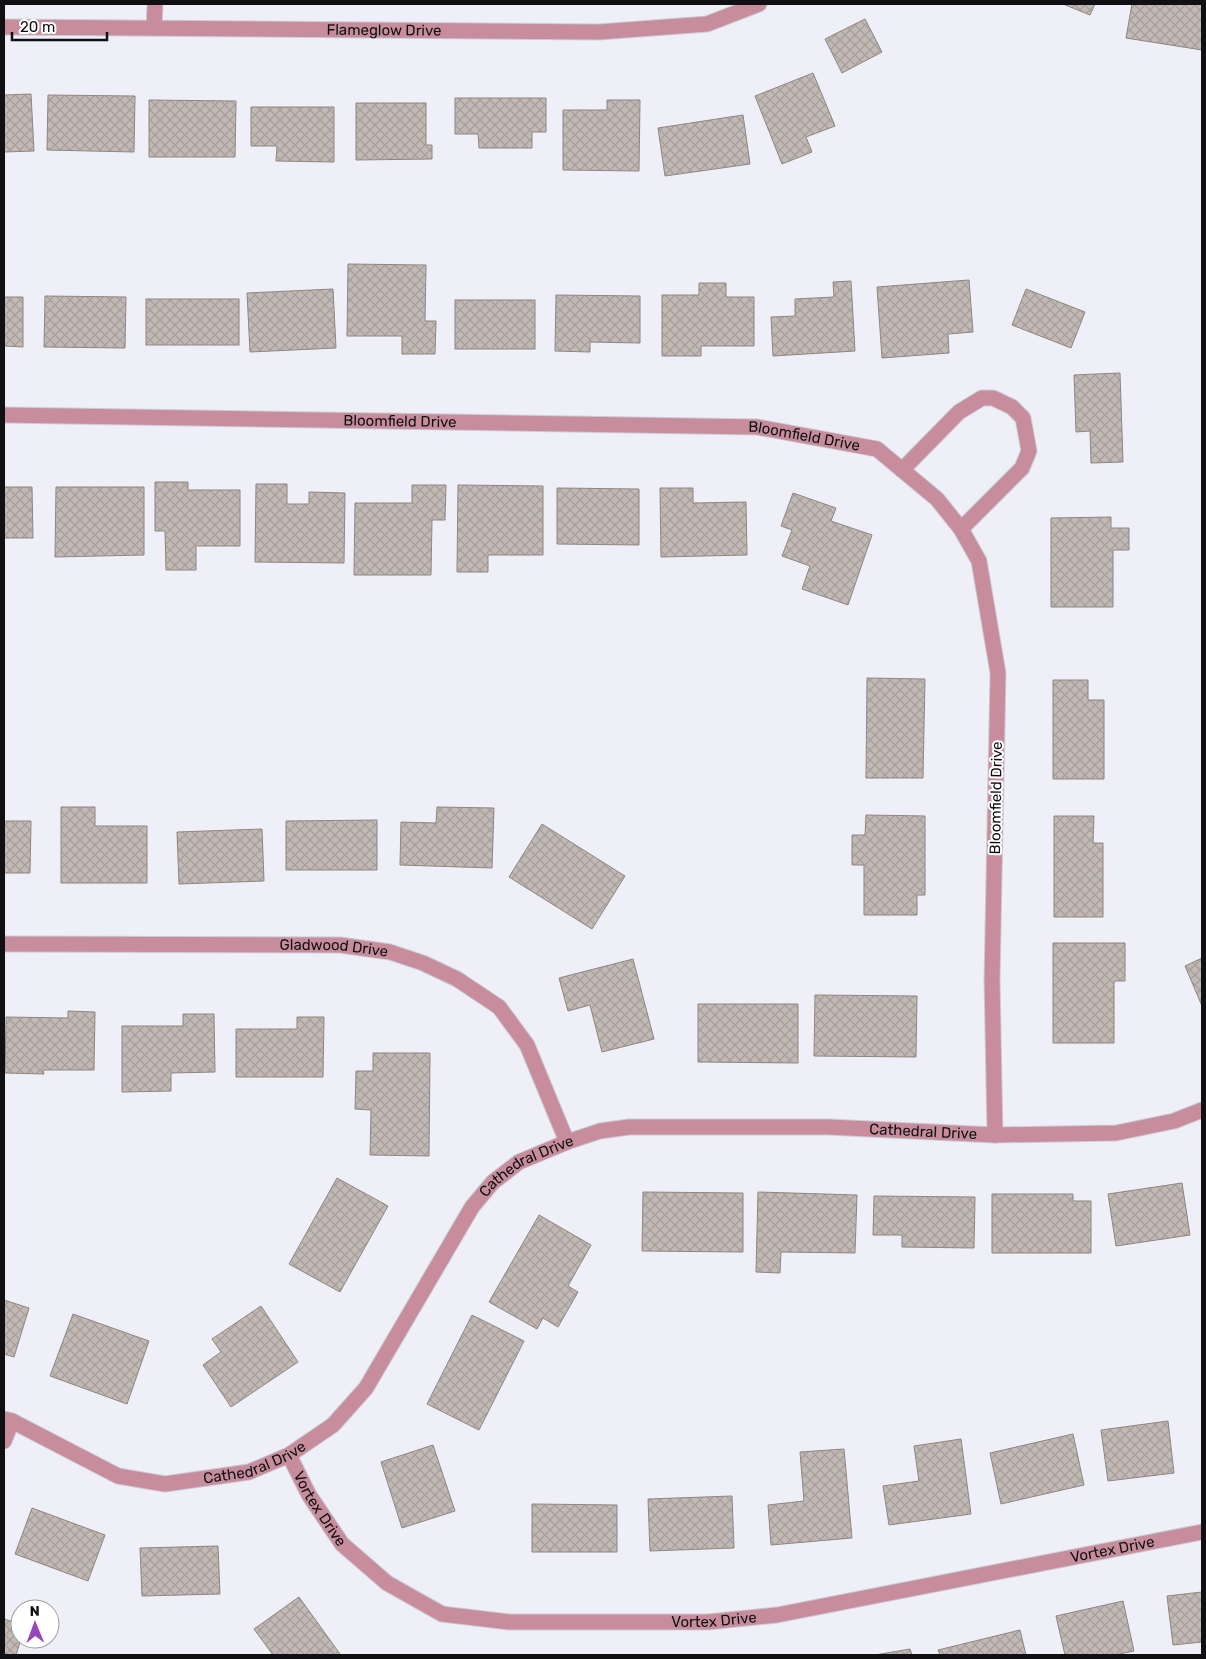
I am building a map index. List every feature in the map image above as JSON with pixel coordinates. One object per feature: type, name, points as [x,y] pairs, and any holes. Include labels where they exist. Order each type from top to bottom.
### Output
[{"type":"street","points":[[154,28],[155,4]]},
{"type":"street","name":"Flameglow Drive","points":[[4,26],[599,32],[707,24],[759,4]]},
{"type":"street","points":[[902,470],[959,412],[982,398],[993,398],[1012,407],[1023,418],[1029,451],[1022,468],[961,530]]},
{"type":"street","name":"Bloomfield Drive","points":[[4,415],[258,417],[757,427],[877,449],[937,499],[961,530],[979,561],[998,673],[992,980],[995,1134]]},
{"type":"street","name":"Gladwood Drive","points":[[4,944],[340,945],[390,952],[423,963],[457,979],[498,1007],[526,1045],[567,1142]]},
{"type":"street","name":"Cathedral Drive","points":[[8,1420],[118,1476],[165,1484],[249,1472],[290,1456],[333,1425],[366,1388],[472,1207],[493,1182],[519,1162],[567,1142],[600,1131],[638,1127],[828,1127],[995,1134],[1116,1133],[1174,1121],[1202,1110]]},
{"type":"street","points":[[4,1441],[8,1420]]},
{"type":"street","name":"Vortex Drive","points":[[290,1456],[309,1495],[342,1544],[387,1583],[442,1614],[509,1622],[708,1622],[777,1616],[1202,1532]]},
{"type":"building","points":[[1063,4],[1095,4],[1090,15]]},
{"type":"building","points":[[1132,4],[1202,4],[1202,50],[1126,38]]},
{"type":"building","points":[[865,19],[882,52],[842,73],[825,39]]},
{"type":"building","points":[[813,73],[835,126],[806,137],[812,152],[782,164],[755,96]]},
{"type":"building","points":[[31,94],[34,151],[4,152],[4,95]]},
{"type":"building","points":[[48,95],[135,96],[134,152],[47,150]]},
{"type":"building","points":[[455,98],[546,98],[546,132],[532,132],[532,148],[479,148],[478,134],[455,134]]},
{"type":"building","points":[[149,100],[236,101],[235,157],[149,157]]},
{"type":"building","points":[[607,100],[640,100],[639,171],[563,170],[563,110],[607,110]]},
{"type":"building","points":[[356,103],[426,103],[426,145],[432,145],[432,159],[356,160]]},
{"type":"building","points":[[251,107],[334,107],[334,162],[276,161],[277,146],[251,146]]},
{"type":"building","points":[[743,115],[750,164],[665,176],[658,128]]},
{"type":"building","points":[[348,264],[426,265],[425,321],[436,321],[435,354],[402,354],[402,336],[347,336]]},
{"type":"building","points":[[969,280],[973,332],[948,334],[949,353],[882,358],[877,287]]},
{"type":"building","points":[[851,281],[855,351],[773,356],[771,317],[795,316],[795,299],[834,297],[833,282]]},
{"type":"building","points":[[699,283],[726,283],[726,297],[754,297],[754,346],[701,346],[701,356],[662,356],[662,295],[699,295]]},
{"type":"building","points":[[333,289],[336,348],[250,352],[247,293]]},
{"type":"building","points":[[1026,289],[1085,312],[1071,348],[1012,325]]},
{"type":"building","points":[[556,295],[640,296],[640,343],[590,342],[590,352],[555,351]]},
{"type":"building","points":[[45,296],[126,297],[125,348],[44,347]]},
{"type":"building","points":[[4,297],[23,297],[23,347],[4,346]]},
{"type":"building","points":[[146,299],[239,299],[239,345],[146,345]]},
{"type":"building","points":[[455,300],[535,300],[535,349],[455,349]]},
{"type":"building","points":[[1120,373],[1123,462],[1091,463],[1090,431],[1076,432],[1074,375]]},
{"type":"building","points":[[155,482],[188,482],[188,490],[240,490],[240,546],[196,546],[196,570],[166,570],[165,531],[155,531]]},
{"type":"building","points":[[256,484],[287,484],[287,504],[309,504],[309,492],[345,493],[344,563],[255,562]]},
{"type":"building","points":[[412,485],[446,485],[445,520],[432,520],[431,575],[354,575],[355,503],[412,503]]},
{"type":"building","points":[[458,485],[543,486],[543,555],[488,555],[488,572],[457,572]]},
{"type":"building","points":[[4,487],[32,487],[33,538],[4,538]]},
{"type":"building","points":[[56,487],[144,487],[144,555],[55,557]]},
{"type":"building","points":[[557,488],[639,489],[639,545],[557,544]]},
{"type":"building","points":[[660,488],[693,488],[693,503],[746,502],[747,555],[661,557]]},
{"type":"building","points":[[793,493],[836,508],[831,521],[872,535],[848,605],[802,589],[810,566],[782,556],[792,530],[781,526]]},
{"type":"building","points":[[1111,517],[1111,528],[1129,528],[1129,550],[1113,550],[1113,607],[1051,607],[1051,518]]},
{"type":"building","points":[[867,678],[925,679],[923,778],[866,778]]},
{"type":"building","points":[[1053,680],[1088,680],[1088,700],[1104,700],[1104,779],[1053,779]]},
{"type":"building","points":[[61,807],[95,807],[95,826],[147,826],[147,883],[61,883]]},
{"type":"building","points":[[437,807],[494,808],[492,868],[400,865],[401,822],[436,823]]},
{"type":"building","points":[[866,815],[925,816],[925,895],[917,895],[917,915],[864,915],[864,865],[852,865],[852,835],[865,835]]},
{"type":"building","points":[[1054,816],[1094,816],[1093,843],[1103,843],[1103,917],[1054,917]]},
{"type":"building","points":[[377,820],[377,870],[286,870],[286,821]]},
{"type":"building","points":[[4,821],[31,821],[30,873],[4,873]]},
{"type":"building","points":[[542,824],[625,876],[592,929],[509,877]]},
{"type":"building","points":[[262,829],[264,881],[179,884],[177,832]]},
{"type":"building","points":[[1053,943],[1125,943],[1125,981],[1114,981],[1114,1043],[1053,1043]]},
{"type":"building","points":[[1202,958],[1202,1006],[1185,966]]},
{"type":"building","points":[[633,959],[654,1039],[602,1052],[590,1005],[568,1011],[559,978]]},
{"type":"building","points":[[815,995],[917,996],[916,1057],[814,1056]]},
{"type":"building","points":[[698,1004],[798,1004],[798,1063],[698,1062]]},
{"type":"building","points":[[68,1011],[95,1012],[94,1070],[43,1070],[44,1074],[5,1073],[6,1017],[68,1018]]},
{"type":"building","points":[[183,1014],[214,1014],[215,1072],[171,1073],[171,1091],[122,1092],[122,1026],[183,1026]]},
{"type":"building","points":[[297,1017],[324,1017],[323,1077],[236,1077],[236,1029],[297,1029]]},
{"type":"building","points":[[373,1053],[430,1053],[429,1156],[370,1155],[371,1110],[355,1109],[356,1071],[373,1071]]},
{"type":"building","points":[[337,1178],[388,1206],[340,1292],[289,1264]]},
{"type":"building","points":[[1182,1183],[1190,1235],[1116,1246],[1108,1194]]},
{"type":"building","points":[[643,1192],[743,1193],[743,1252],[642,1251]]},
{"type":"building","points":[[758,1192],[857,1195],[855,1253],[781,1252],[780,1273],[756,1272]]},
{"type":"building","points":[[992,1194],[1073,1194],[1073,1201],[1091,1201],[1091,1253],[992,1253]]},
{"type":"building","points":[[874,1196],[975,1197],[974,1248],[902,1247],[902,1235],[873,1235]]},
{"type":"building","points":[[539,1215],[591,1245],[568,1286],[578,1292],[558,1327],[543,1318],[537,1329],[489,1302]]},
{"type":"building","points":[[4,1300],[29,1308],[14,1357],[4,1354]]},
{"type":"building","points":[[261,1306],[298,1362],[231,1407],[203,1365],[221,1352],[212,1339]]},
{"type":"building","points":[[73,1314],[149,1341],[127,1404],[50,1376]]},
{"type":"building","points":[[472,1315],[524,1341],[479,1430],[427,1404]]},
{"type":"building","points":[[1168,1421],[1174,1473],[1108,1481],[1101,1430]]},
{"type":"building","points":[[1073,1434],[1084,1485],[1001,1504],[990,1453]]},
{"type":"building","points":[[961,1439],[971,1514],[889,1525],[883,1486],[919,1481],[914,1446]]},
{"type":"building","points":[[433,1445],[455,1511],[402,1528],[381,1462]]},
{"type":"building","points":[[844,1449],[852,1538],[771,1545],[768,1505],[804,1501],[800,1452]]},
{"type":"building","points":[[732,1496],[734,1548],[650,1551],[648,1499]]},
{"type":"building","points":[[532,1504],[617,1505],[617,1552],[532,1552]]},
{"type":"building","points":[[32,1508],[105,1535],[88,1581],[15,1554]]},
{"type":"building","points":[[218,1546],[220,1594],[142,1596],[140,1548]]},
{"type":"building","points":[[1202,1592],[1202,1642],[1173,1645],[1167,1596]]},
{"type":"building","points":[[299,1597],[340,1654],[273,1655],[254,1629]]},
{"type":"building","points":[[1123,1601],[1134,1651],[1115,1655],[1065,1655],[1056,1616]]},
{"type":"building","points":[[4,1619],[10,1621],[10,1649],[18,1649],[16,1655],[4,1655]]},
{"type":"building","points":[[1020,1630],[1026,1655],[940,1655],[938,1650]]},
{"type":"building","points":[[910,1649],[912,1655],[875,1655]]}]
